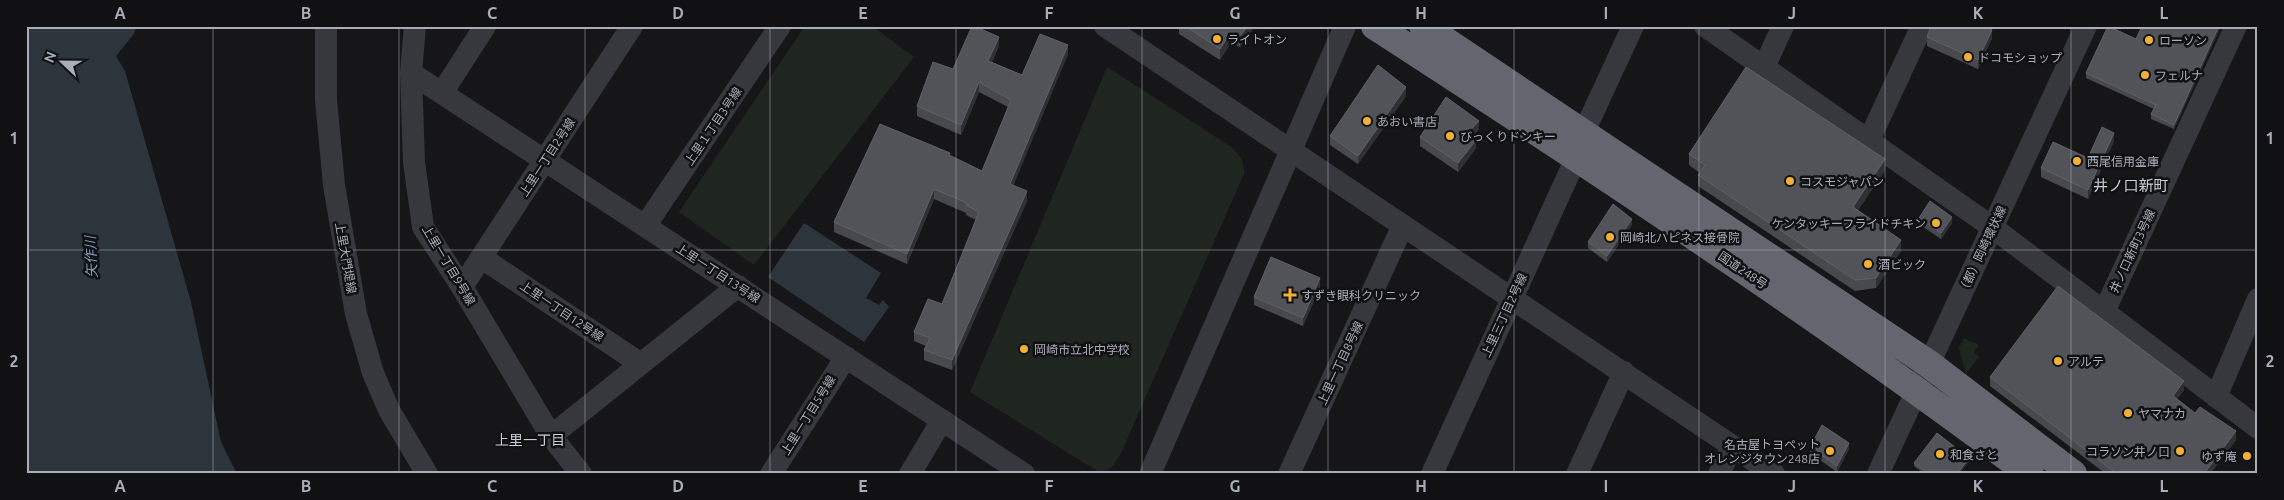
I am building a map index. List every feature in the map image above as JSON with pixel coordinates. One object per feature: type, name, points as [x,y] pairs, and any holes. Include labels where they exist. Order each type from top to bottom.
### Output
[{"type":"highway","name":"国道248号","points":[[1375,26],[1580,145],[1929,364],[2073,474]]},
{"type":"highway","name":"国道248号","points":[[1423,26],[1580,145],[1917,389],[2030,474]]},
{"type":"street","name":"上里大門堤線","points":[[326,26],[326,100],[334,185],[356,314],[373,373],[389,410],[428,474]]},
{"type":"street","name":"上里一丁目9号線","points":[[415,26],[411,73],[414,162],[423,228],[462,287],[551,436],[581,474]]},
{"type":"street","points":[[442,93],[485,26]]},
{"type":"street","name":"上里一丁目2号線","points":[[462,287],[632,26]]},
{"type":"street","name":"上里１丁目3号線","points":[[646,226],[780,26]]},
{"type":"street","points":[[1105,26],[1774,474]]},
{"type":"street","points":[[1150,474],[1345,26]]},
{"type":"street","name":"上里三丁目2号線","points":[[1432,474],[1633,26]]},
{"type":"street","points":[[1705,26],[1992,227],[2258,428]]},
{"type":"street","points":[[1764,67],[1783,26]]},
{"type":"street","points":[[1869,140],[1922,26]]},
{"type":"street","name":"（都）岡崎環状線","points":[[1878,474],[2086,26]]},
{"type":"street","name":"井ノ口新町3号線","points":[[2104,312],[2236,26]]},
{"type":"street","name":"上里一丁目13号線","points":[[411,73],[1024,474]]},
{"type":"street","name":"上里一丁目8号線","points":[[1289,474],[1403,225]]},
{"type":"street","name":"上里一丁目12号線","points":[[482,258],[641,364]]},
{"type":"street","points":[[551,436],[738,286]]},
{"type":"street","points":[[2216,397],[2258,299]]},
{"type":"street","name":"上里一丁目5号線","points":[[771,474],[846,357]]},
{"type":"street","points":[[1577,474],[1624,372]]},
{"type":"street","points":[[910,474],[942,420]]},
{"type":"street","points":[[1719,474],[1732,446]]},
{"type":"shaded area","points":[[805,26],[872,26],[914,57],[754,265],[679,212]]},
{"type":"shaded area","points":[[1107,67],[1230,146],[1242,162],[1244,174],[1121,453],[1114,465],[1102,474],[970,392]]},
{"type":"shaded area","points":[[1964,338],[1979,345],[1974,352],[1979,357],[1966,374],[1959,348]]},
{"type":"water","name":"矢作川","points":[[26,26],[98,26],[125,71],[191,302],[221,442],[237,474],[26,474]]},
{"type":"water","points":[[804,223],[881,273],[866,298],[879,305],[883,300],[889,307],[864,342],[768,277]]},
{"type":"building","points":[[972,26],[999,37],[988,61],[1022,75],[1040,34],[1068,45],[1010,184],[1027,191],[952,360],[924,350],[930,338],[914,332],[928,299],[942,304],[979,212],[966,205],[967,203],[934,189],[907,254],[834,222],[880,124],[950,153],[949,155],[982,171],[1011,100],[979,82],[961,125],[917,106],[933,62],[953,69]]},
{"type":"building","points":[[1185,26],[1248,26],[1240,36],[1231,32],[1220,49]]},
{"type":"building","name":"ドコモショップ","points":[[1931,26],[1984,26],[1992,30],[1978,60],[1927,37]]},
{"type":"building","points":[[2108,26],[2136,39],[2142,26],[2219,26],[2174,125],[2151,114],[2156,105],[2086,73]]},
{"type":"building","name":"あおい書店","points":[[1378,65],[1406,87],[1358,156],[1330,136]]},
{"type":"building","name":"コスモジャパン","points":[[1746,67],[1885,159],[1853,207],[1901,240],[1876,278],[1855,280],[1698,175],[1705,165],[1689,154]]},
{"type":"building","name":"びっくりドンキー","points":[[1446,97],[1479,121],[1468,133],[1476,140],[1458,163],[1420,137]]},
{"type":"building","points":[[2102,127],[2114,133],[2088,190],[2041,168],[2053,142],[2088,158]]},
{"type":"building","name":"ケンタッキーフライドチキン","points":[[1930,201],[1952,217],[1941,233],[1919,218]]},
{"type":"building","name":"岡崎北ハピネス接骨院","points":[[1613,204],[1632,219],[1607,256],[1588,242]]},
{"type":"building","points":[[1271,257],[1320,278],[1303,318],[1254,297]]},
{"type":"building","name":"アルテ","points":[[2058,286],[2184,381],[2173,396],[2195,413],[2200,407],[2236,431],[2204,474],[2117,474],[1990,377]]},
{"type":"building","name":"名古屋トヨペット オレンジタウン248店","points":[[1822,425],[1849,443],[1837,466],[1810,447]]},
{"type":"building","name":"和食さと","points":[[1937,433],[1969,458],[1957,474],[1929,474],[1914,463]]},
{"type":"waterway","points":[[82,74],[121,26]]},
{"type":"place","name":"ライトオン","points":[[1217,39]]},
{"type":"place","name":"ローソン","points":[[2149,40]]},
{"type":"place","name":"ドコモショップ","points":[[1968,57]]},
{"type":"place","name":"フェルナ","points":[[2145,75]]},
{"type":"place","name":"あおい書店","points":[[1367,121]]},
{"type":"place","name":"びっくりドンキー","points":[[1450,136]]},
{"type":"place","name":"西尾信用金庫","points":[[2077,161]]},
{"type":"place","name":"コスモジャパン","points":[[1790,181]]},
{"type":"place","name":"ケンタッキーフライドチキン","points":[[1936,223]]},
{"type":"place","name":"岡崎北ハピネス接骨院","points":[[1610,237]]},
{"type":"place","name":"酒ビック","points":[[1868,264]]},
{"type":"place","name":"すずき眼科クリニック","points":[[1290,295]]},
{"type":"place","name":"岡崎市立北中学校","points":[[1024,349]]},
{"type":"place","name":"アルテ","points":[[2058,361]]},
{"type":"place","name":"ヤマナカ","points":[[2128,413]]},
{"type":"place","name":"名古屋トヨペット オレンジタウン248店","points":[[1830,451]]},
{"type":"place","name":"コラソン井ノ口","points":[[2180,451]]},
{"type":"place","name":"和食さと","points":[[1940,454]]},
{"type":"place","name":"ゆず庵","points":[[2247,456]]},
{"type":"district","name":"井ノ口新町","points":[[2131,185]]},
{"type":"district","name":"上里一丁目","points":[[530,440]]}]
